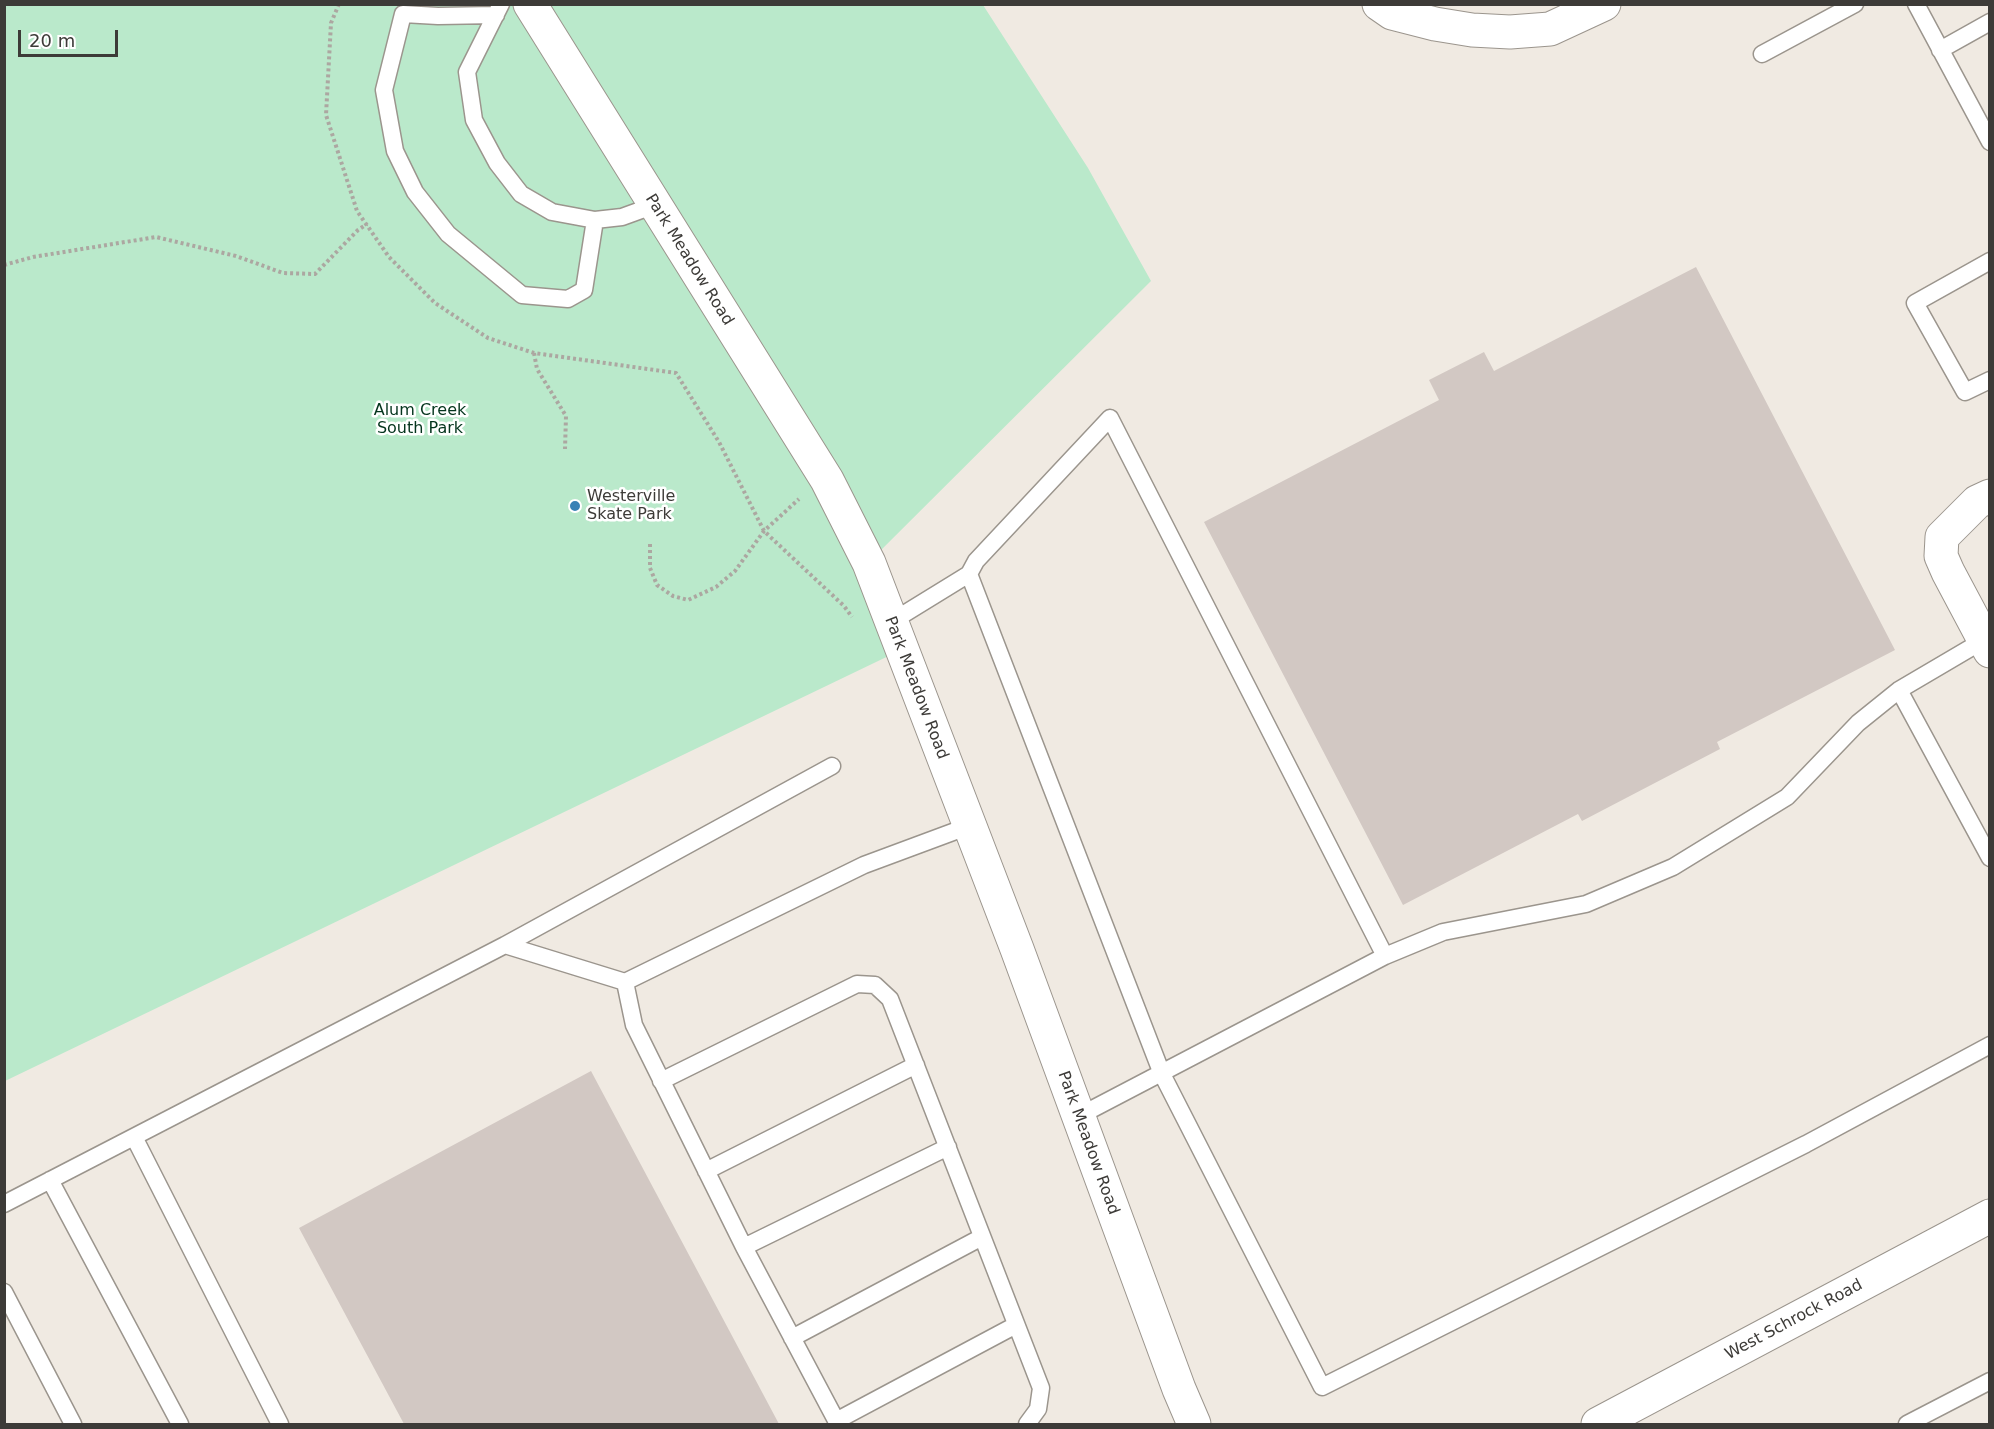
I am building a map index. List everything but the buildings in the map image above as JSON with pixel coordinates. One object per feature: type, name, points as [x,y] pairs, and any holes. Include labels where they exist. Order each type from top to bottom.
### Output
[{"type":"street","name":"Park Meadow Road","points":[[531,4],[827,480],[869,562],[1194,1425]]},
{"type":"street","points":[[1379,4],[1392,13],[1435,24],[1472,30],[1510,32],[1550,29],[1604,4]]},
{"type":"street","points":[[1987,646],[1941,556],[1942,537],[1977,502],[1989,496]]},
{"type":"street","name":"West Schrock Road","points":[[1599,1425],[1989,1216]]},
{"type":"lane","points":[[1762,54],[1855,4]]},
{"type":"lane","points":[[1916,4],[1989,142]]},
{"type":"lane","points":[[499,10],[403,15],[384,90],[395,151],[415,192],[448,234],[522,295],[568,299],[584,290],[595,220]]},
{"type":"lane","points":[[499,10],[467,72],[474,120],[497,163],[521,194],[552,213],[595,220],[622,217],[655,205]]},
{"type":"lane","points":[[1940,50],[1989,22]]},
{"type":"lane","points":[[1989,261],[1915,303],[1965,393],[1989,380]]},
{"type":"lane","points":[[891,622],[969,574],[976,561],[1110,418],[1385,956]]},
{"type":"lane","points":[[969,574],[1162,1074],[1322,1387],[1806,1144],[1989,1045]]},
{"type":"lane","points":[[1079,1116],[1385,956],[1443,932],[1586,904],[1673,867],[1787,797],[1858,723],[1899,690],[1987,646]]},
{"type":"lane","points":[[1899,690],[1989,858]]},
{"type":"lane","points":[[4,1204],[506,945],[832,766]]},
{"type":"lane","points":[[506,945],[625,982],[864,865],[969,826]]},
{"type":"lane","points":[[625,982],[634,1025],[744,1247],[837,1423],[1016,1325]]},
{"type":"lane","points":[[661,1081],[857,984],[875,985],[890,999],[1041,1388],[1038,1409],[1027,1425]]},
{"type":"lane","points":[[706,1172],[916,1065]]},
{"type":"lane","points":[[134,1137],[280,1425]]},
{"type":"lane","points":[[744,1247],[948,1147]]},
{"type":"lane","points":[[50,1180],[180,1425]]},
{"type":"lane","points":[[792,1338],[982,1237]]},
{"type":"lane","points":[[4,1292],[73,1425]]},
{"type":"lane","points":[[1907,1425],[1989,1381]]},
{"type":"path","points":[[4,265],[33,257],[156,237],[236,256],[283,273],[315,274],[357,230],[367,224]]},
{"type":"path","points":[[534,353],[537,369],[566,416],[565,449]]},
{"type":"path","points":[[676,373],[719,442],[764,531],[844,606],[856,621]]},
{"type":"path","points":[[650,544],[650,568],[657,585],[673,596],[688,600],[716,587],[735,571],[764,531],[796,501],[827,480]]},
{"type":"green space","name":"Alum Creek South Park","points":[[5,5],[983,5],[1088,168],[1151,281],[869,562],[901,650],[5,1081]]},
{"type":"place","name":"Westerville Skate Park","points":[[575,506]]}]
